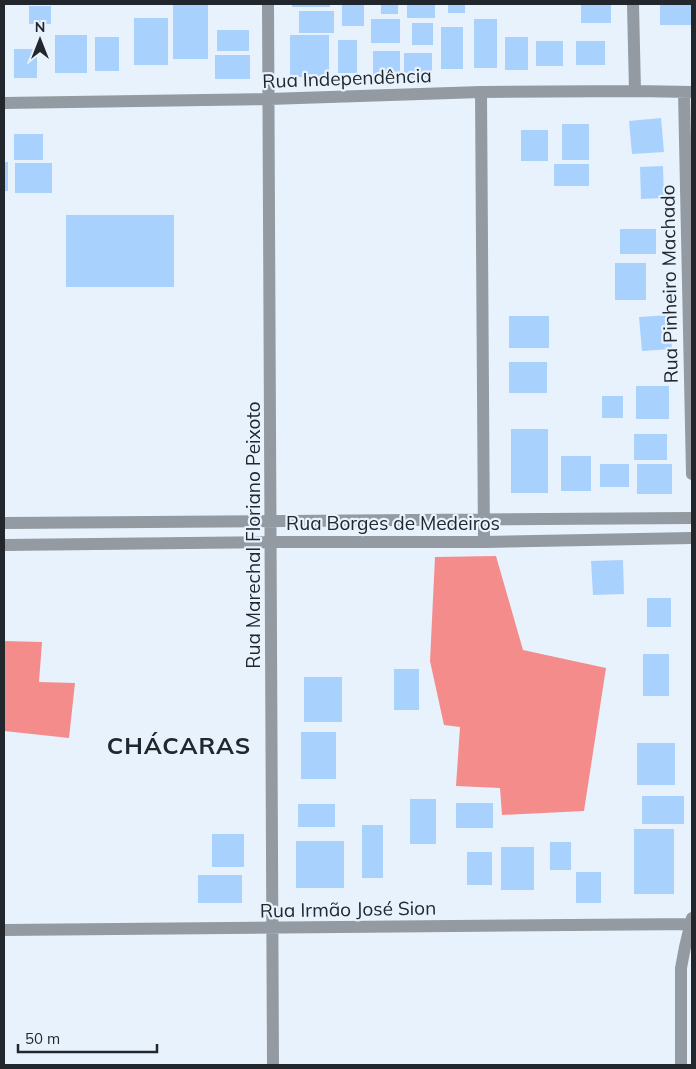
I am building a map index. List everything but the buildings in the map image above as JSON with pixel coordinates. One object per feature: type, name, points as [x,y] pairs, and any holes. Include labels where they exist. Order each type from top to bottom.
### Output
[{"type":"street","name":"Rua Marechal Floriano Peixoto","points":[[268,4],[273,1065]]},
{"type":"street","points":[[633,4],[635,91]]},
{"type":"street","name":"Rua Independência","points":[[4,103],[269,99],[480,92],[688,92]]},
{"type":"street","points":[[480,92],[484,542]]},
{"type":"street","name":"Rua Pinheiro Machado","points":[[688,92],[692,474]]},
{"type":"street","name":"Rua Borges de Medeiros","points":[[4,523],[692,518]]},
{"type":"street","name":"Rua Borges de Medeiros","points":[[4,545],[484,542],[692,538]]},
{"type":"street","points":[[681,1065],[681,968],[692,918]]},
{"type":"street","name":"Rua Irmão José Sion","points":[[4,930],[692,924]]},
{"type":"shaded area","points":[[496,556],[523,650],[606,668],[584,811],[502,815],[500,788],[456,786],[460,727],[444,725],[430,661],[435,557]]},
{"type":"shaded area","points":[[4,641],[42,642],[39,682],[75,683],[69,738],[4,731]]},
{"type":"district","name":"CHÁCARAS","points":[[179,746]]}]
